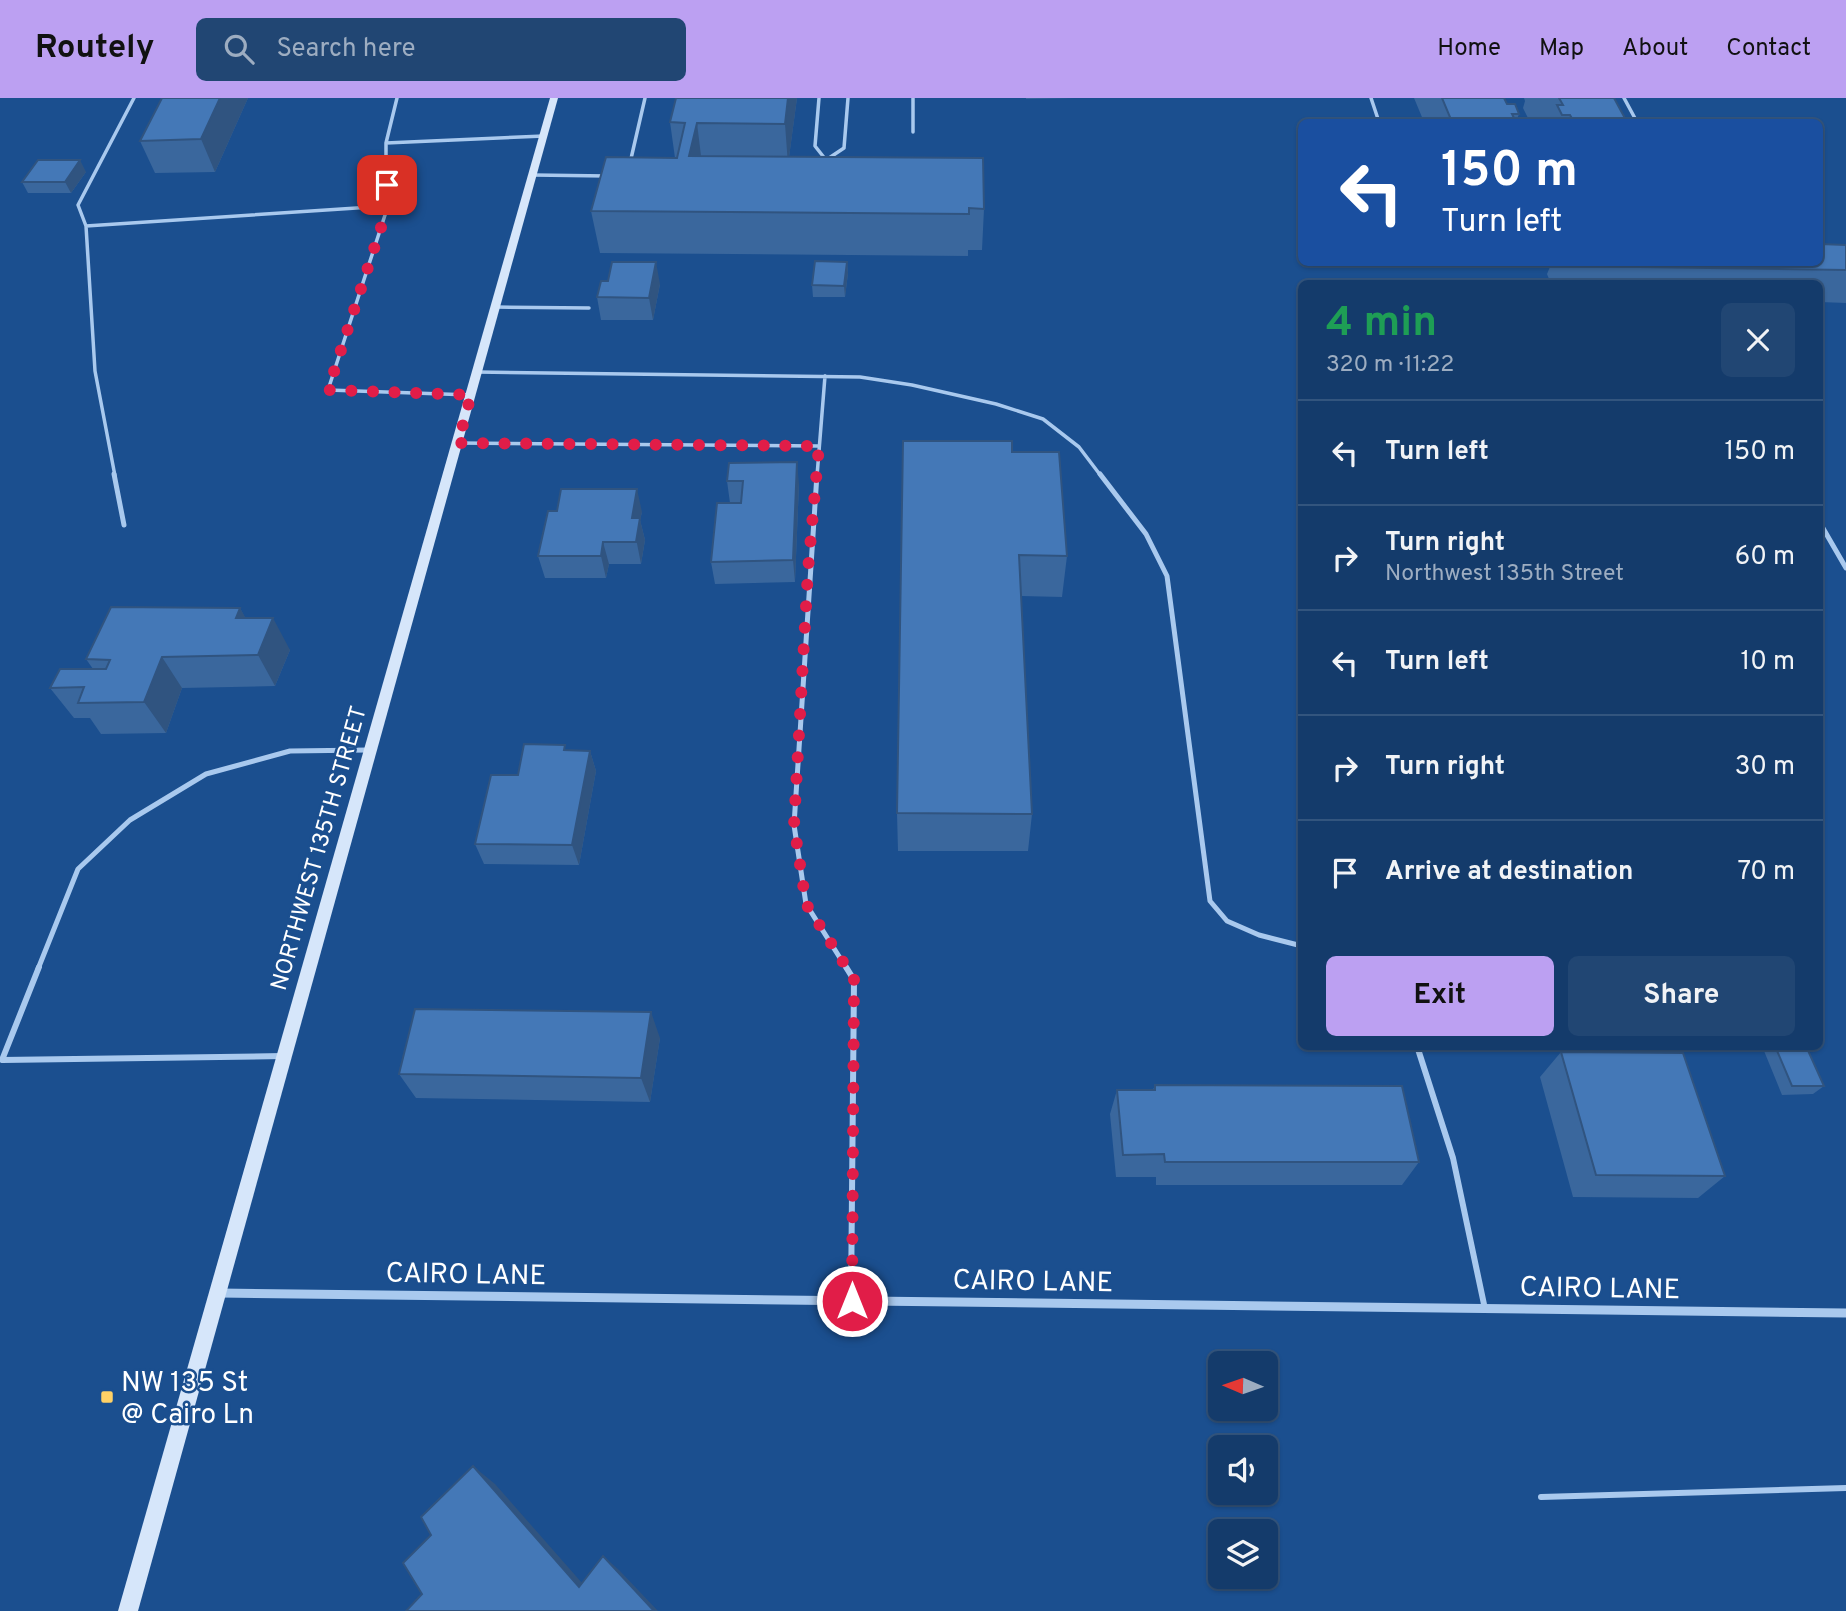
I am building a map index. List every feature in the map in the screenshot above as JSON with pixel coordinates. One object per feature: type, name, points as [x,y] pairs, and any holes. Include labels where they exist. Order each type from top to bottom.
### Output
[{"type":"main road","name":"NORTHWEST 135TH STREET","points":[[128,1611],[554,98]]},
{"type":"street","name":"CAIRO LANE","points":[[219,1293],[1846,1313]]},
{"type":"lane","points":[[124,525],[94,371],[86,226],[78,205],[134,98]]},
{"type":"lane","points":[[397,98],[387,143],[387,206],[328,390],[471,395]]},
{"type":"lane","points":[[629,163],[645,98]]},
{"type":"lane","points":[[819,98],[815,146],[826,160],[826,167]]},
{"type":"lane","points":[[826,160],[844,148],[848,98]]},
{"type":"lane","points":[[913,98],[913,132]]},
{"type":"lane","points":[[1371,98],[1378,119]]},
{"type":"lane","points":[[1623,98],[1635,119]]},
{"type":"lane","points":[[387,143],[544,136]]},
{"type":"lane","points":[[533,176],[615,176]]},
{"type":"lane","points":[[86,226],[387,206]]},
{"type":"lane","points":[[495,307],[589,309]]},
{"type":"lane","points":[[478,372],[880,379],[996,404],[1043,419],[1079,447],[1146,534],[1167,576],[1210,901],[1227,921],[1259,935],[1298,945]]},
{"type":"lane","points":[[825,376],[808,570],[794,825],[806,904],[854,979],[852,1301]]},
{"type":"lane","points":[[458,443],[819,446]]},
{"type":"lane","points":[[1823,528],[1846,568]]},
{"type":"lane","points":[[286,1056],[2,1060],[78,869],[130,820],[206,775],[290,751],[371,750]]},
{"type":"lane","points":[[1418,1050],[1453,1158],[1485,1308]]},
{"type":"lane","points":[[1541,1497],[1846,1488]]},
{"type":"building","points":[[162,98],[220,98],[201,139],[140,141]]},
{"type":"building","points":[[676,98],[788,98],[785,124],[697,123],[689,156],[983,158],[984,209],[969,208],[969,214],[591,211],[606,157],[677,158],[685,123],[670,122]]},
{"type":"building","points":[[1442,98],[1504,98],[1507,104],[1515,104],[1519,114],[1512,114],[1514,119],[1451,119]]},
{"type":"building","points":[[1559,98],[1614,98],[1625,119],[1572,119],[1570,115],[1562,115],[1557,105],[1563,105]]},
{"type":"building","points":[[38,160],[80,160],[65,182],[22,182]]},
{"type":"building","points":[[1823,244],[1846,245],[1846,270],[1571,266],[1823,266]]},
{"type":"building","points":[[815,261],[847,262],[844,286],[812,285]]},
{"type":"building","points":[[612,262],[656,262],[649,298],[597,297],[601,281],[608,281]]},
{"type":"building","points":[[903,441],[1012,441],[1012,452],[1059,452],[1067,556],[1019,555],[1032,814],[897,813]]},
{"type":"building","points":[[797,462],[793,560],[711,562],[717,503],[741,503],[743,481],[727,481],[729,463]]},
{"type":"building","points":[[561,489],[637,489],[632,518],[640,518],[636,542],[603,542],[601,556],[538,556],[548,511],[557,511]]},
{"type":"building","points":[[111,607],[240,608],[236,618],[273,618],[258,655],[162,657],[144,702],[78,703],[84,687],[50,688],[60,669],[106,669],[110,660],[86,659]]},
{"type":"building","points":[[524,744],[565,745],[564,750],[590,751],[572,845],[475,844],[491,775],[518,775]]},
{"type":"building","points":[[415,1009],[651,1012],[641,1078],[399,1074]]},
{"type":"building","points":[[1777,1050],[1808,1050],[1824,1086],[1792,1086]]},
{"type":"building","points":[[1561,1052],[1683,1053],[1725,1176],[1596,1175]]},
{"type":"building","points":[[1155,1085],[1402,1086],[1419,1162],[1165,1162],[1164,1154],[1123,1155],[1117,1090],[1155,1090]]},
{"type":"building","points":[[473,1466],[579,1587],[603,1556],[654,1611],[406,1611],[422,1594],[403,1563],[431,1535],[421,1517]]},
{"type":"place","name":"NW 135 St @ Cairo Ln","points":[[107,1397]]},
{"type":"route","points":[[387,185],[386,212],[328,390],[471,395],[458,443],[819,446],[808,570],[794,825],[806,904],[854,979],[852,1301]]}]
